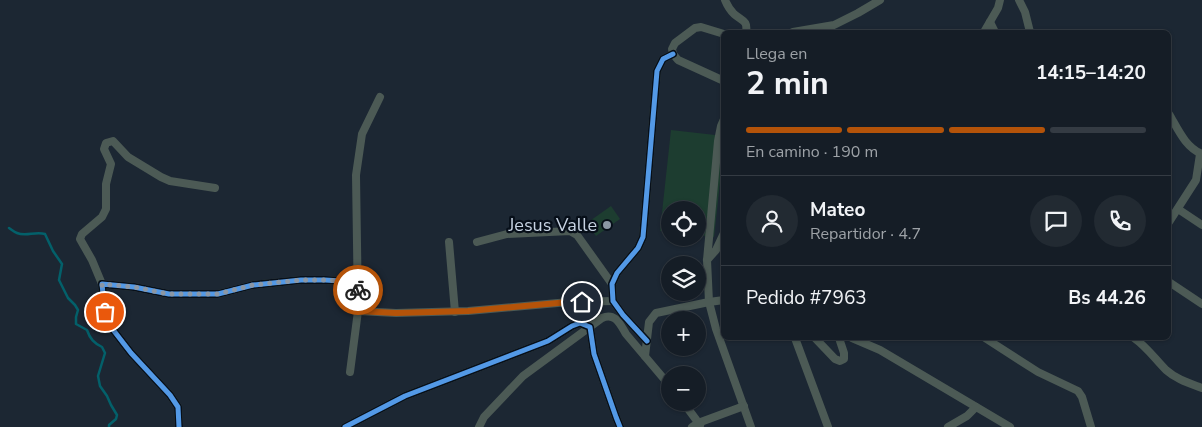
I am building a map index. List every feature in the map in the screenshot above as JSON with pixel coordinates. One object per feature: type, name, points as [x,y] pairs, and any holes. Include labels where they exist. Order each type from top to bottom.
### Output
[{"type":"street","points":[[724,0],[732,12],[747,25],[746,30]]},
{"type":"street","points":[[805,30],[834,25],[880,0]]},
{"type":"street","points":[[985,30],[998,8],[1000,0]]},
{"type":"street","points":[[1019,0],[1025,12],[1030,30]]},
{"type":"street","points":[[990,22],[995,30]]},
{"type":"street","points":[[721,33],[701,27],[695,28],[675,42],[672,48],[673,54],[678,60],[721,80]]},
{"type":"street","points":[[647,341],[622,315],[613,301],[612,284],[617,273],[638,248],[643,237],[657,71],[663,59],[673,54]]},
{"type":"street","points":[[350,372],[358,311],[356,175],[362,134],[380,97]]},
{"type":"street","points":[[1171,117],[1184,140],[1201,154],[1196,180],[1171,219]]},
{"type":"street","points":[[721,126],[707,260],[709,302],[716,329],[751,427]]},
{"type":"street","points":[[179,427],[178,407],[170,394],[131,354],[114,331],[105,312],[102,284],[92,260],[80,239],[82,234],[102,217],[106,209],[106,184],[111,164],[104,149],[106,143],[112,141],[128,157],[170,180],[215,188]]},
{"type":"street","points":[[1178,209],[1202,225]]},
{"type":"street","points":[[477,242],[507,234],[570,231],[577,235],[612,284]]},
{"type":"street","points":[[707,260],[716,250],[721,239]]},
{"type":"street","points":[[449,242],[455,312]]},
{"type":"street","points":[[102,284],[134,287],[168,294],[218,294],[253,285],[301,280],[357,282]]},
{"type":"street","points":[[1171,283],[1202,304]]},
{"type":"street","points":[[645,356],[649,322],[656,313],[721,300]]},
{"type":"street","points":[[358,311],[396,313],[455,312],[569,302],[613,301]]},
{"type":"street","points":[[479,427],[484,417],[523,376],[607,316],[614,317],[661,375]]},
{"type":"street","points":[[344,427],[405,396],[548,341],[572,326],[580,323],[590,327]]},
{"type":"street","points":[[590,327],[594,354],[620,427]]},
{"type":"street","points":[[796,340],[828,427]]},
{"type":"street","points":[[817,340],[834,359],[840,361],[844,359],[844,353],[840,340]]},
{"type":"street","points":[[857,340],[880,350],[1010,427]]},
{"type":"street","points":[[989,340],[1038,372],[1078,391],[1082,397],[1091,427]]},
{"type":"street","points":[[1137,340],[1145,346],[1167,371],[1202,388]]},
{"type":"street","points":[[689,411],[697,426],[744,406]]},
{"type":"street","points":[[948,427],[967,416],[976,407]]},
{"type":"street","points":[[362,418],[364,427]]},
{"type":"green space","points":[[671,130],[721,136],[721,173],[714,237],[706,236],[706,201],[663,201]]},
{"type":"green space","points":[[611,206],[620,219],[596,236],[587,223]]},
{"type":"waterway","points":[[9,228],[20,234],[45,234],[62,264],[59,280],[68,298],[78,310],[76,324],[87,330],[91,338],[102,347],[105,353],[98,376],[100,386],[117,415],[109,427]]},
{"type":"cycle path","points":[[647,341],[613,301],[612,284],[617,273],[638,248],[643,237],[657,71],[663,59],[673,54]]},
{"type":"cycle path","points":[[179,427],[178,407],[170,395],[131,353],[114,331],[105,313],[102,284],[134,287],[169,294],[218,294],[253,285],[301,280],[357,282]]},
{"type":"cycle path","points":[[345,427],[405,396],[548,341],[580,323],[590,327],[594,354],[620,427]]},
{"type":"way so far","points":[[105,312],[102,284],[134,287],[168,294],[218,294],[253,285],[301,280],[325,280],[357,282],[358,290]]},
{"type":"place","name":"Jesus Valle","points":[[607,225]]},
{"type":"route","points":[[358,290],[358,311],[396,313],[468,311],[582,302]]}]
